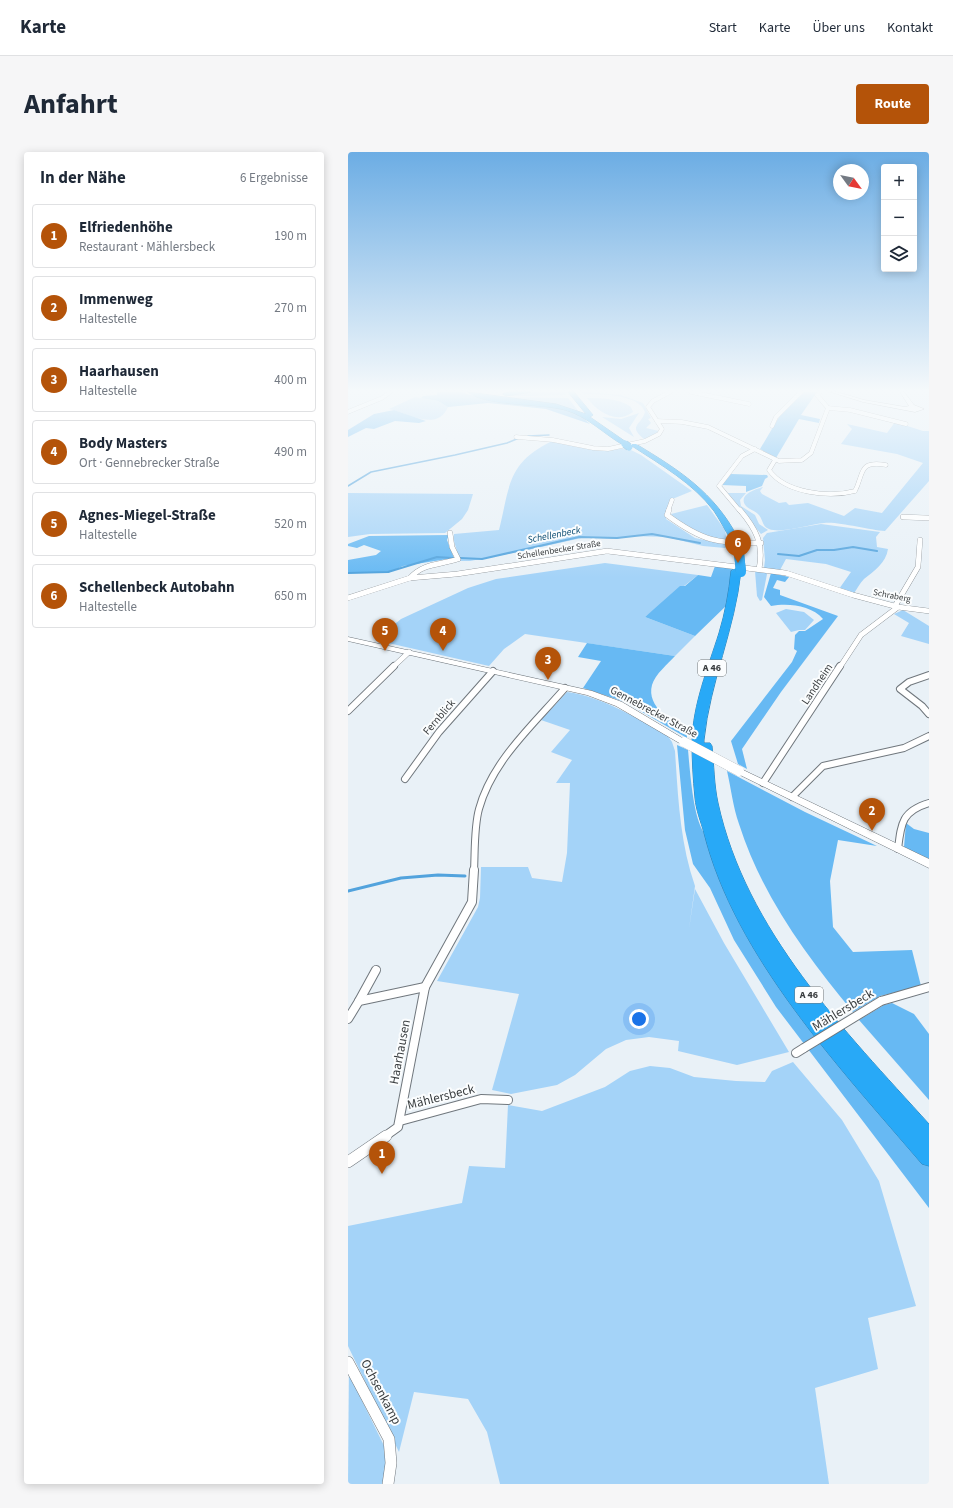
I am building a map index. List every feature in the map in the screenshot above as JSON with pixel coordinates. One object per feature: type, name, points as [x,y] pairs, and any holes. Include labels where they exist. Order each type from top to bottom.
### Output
[{"type":"highway","name":"A 46","points":[[642,454],[693,489],[716,514],[732,538],[739,553],[739,602],[712,695],[706,735],[706,758],[709,788],[723,843],[733,869],[753,911],[800,984],[840,1035],[929,1137]]},
{"type":"highway","name":"A 46","points":[[738,572],[730,608],[706,686],[698,725],[697,769],[702,805],[710,838],[732,892],[750,928],[770,961],[815,1022],[929,1157]]},
{"type":"main road","name":"Gennebrecker Straße","points":[[348,639],[565,688],[619,704],[684,742],[738,771],[929,864]]},
{"type":"street","points":[[747,454],[740,459],[719,486],[758,535],[762,554],[758,569]]},
{"type":"street","points":[[764,454],[775,460],[798,461],[810,454]]},
{"type":"street","points":[[775,460],[769,470],[774,478],[800,488],[834,495],[846,494],[855,491],[860,472],[866,467],[879,464],[886,465]]},
{"type":"street","points":[[672,500],[667,515],[691,534],[700,538],[722,543],[761,544]]},
{"type":"street","points":[[903,516],[929,518]]},
{"type":"street","name":"Schellenbecker Straße","points":[[410,578],[414,573],[425,566],[458,559],[452,547],[450,533]]},
{"type":"street","points":[[896,606],[918,567],[920,540]]},
{"type":"street","name":"Schellenbecker Straße","points":[[348,598],[410,578],[430,574],[457,574],[608,551],[758,569],[801,577],[853,595]]},
{"type":"street","name":"Schraberg","points":[[853,595],[896,606],[929,611]]},
{"type":"street","name":"Landheim","points":[[763,783],[862,635],[896,606]]},
{"type":"street","points":[[348,711],[409,652]]},
{"type":"street","name":"Fernblick","points":[[405,779],[439,732],[493,671]]},
{"type":"street","points":[[929,675],[918,678],[901,686],[900,689],[929,714]]},
{"type":"street","name":"Haarhausen","points":[[400,1121],[425,987],[472,902],[478,811],[482,796],[504,759],[565,688]]},
{"type":"street","points":[[792,797],[823,766],[904,748],[929,736]]},
{"type":"street","points":[[898,849],[904,815],[912,809],[929,803]]},
{"type":"street","points":[[348,1020],[376,970]]},
{"type":"street","points":[[359,1001],[425,987]]},
{"type":"street","name":"Mählersbeck","points":[[800,1051],[881,1001],[929,987]]},
{"type":"street","name":"Mählersbeck","points":[[348,1162],[392,1133],[398,1128],[400,1121],[481,1099],[508,1100]]},
{"type":"street","name":"Ochsenkamp","points":[[348,1362],[389,1439],[391,1463],[388,1484]]},
{"type":"shaded area","points":[[531,454],[639,454],[692,491],[670,500],[666,519],[695,538],[728,545],[725,548],[703,546],[667,537],[631,536],[615,539],[586,537],[470,561],[457,561],[458,554],[454,541],[454,534],[499,530],[513,477],[518,467]]},
{"type":"shaded area","points":[[769,454],[778,454],[776,458]]},
{"type":"shaded area","points":[[897,454],[929,454],[929,481],[885,531],[830,523],[788,530],[769,529],[765,526],[759,515],[746,506],[744,502],[744,499],[748,493],[763,487],[760,491],[762,494],[779,503],[786,502],[789,505],[808,503],[844,516],[855,508],[882,513],[923,463]]},
{"type":"shaded area","points":[[731,474],[767,475],[768,477],[765,479],[762,486],[746,492],[746,486],[722,485]]},
{"type":"shaded area","points":[[348,493],[473,494],[468,510],[462,519],[445,533],[370,534],[348,537]]},
{"type":"shaded area","points":[[726,493],[746,493],[740,500],[741,506],[755,515],[759,524],[768,530],[761,534]]},
{"type":"shaded area","points":[[707,505],[725,530],[727,542],[709,540],[676,519],[671,514]]},
{"type":"shaded area","points":[[821,524],[880,532],[876,537],[877,547],[888,549],[887,554],[882,563],[864,579],[854,593],[839,589],[851,572],[826,564],[786,559],[780,570],[764,568],[765,560],[763,538],[767,533]]},
{"type":"shaded area","points":[[449,535],[447,540],[454,558],[403,566],[388,573],[348,573],[348,560],[376,555],[381,551],[364,545],[357,548],[348,546],[348,544],[369,536]]},
{"type":"shaded area","points":[[605,563],[698,575],[645,617],[695,636],[675,656],[525,634],[504,649],[489,666],[375,640],[401,619],[468,588],[496,579]]},
{"type":"shaded area","points":[[715,566],[732,568],[729,603],[695,636],[645,617],[680,586],[685,586],[698,575],[711,577]]},
{"type":"shaded area","points":[[755,571],[767,574],[762,600],[760,601],[757,596]]},
{"type":"shaded area","points":[[771,573],[789,577],[785,582],[777,580],[773,588],[780,590],[780,595],[838,616],[781,692],[742,749],[747,769],[738,764],[731,741],[792,662],[797,651],[794,649],[795,635],[799,631],[805,631],[823,619],[818,614],[799,606],[771,606],[764,597]]},
{"type":"shaded area","points":[[786,609],[804,612],[814,620],[805,630],[791,632],[776,613]]},
{"type":"shaded area","points":[[903,610],[929,626],[929,644],[901,636],[909,623],[894,614]]},
{"type":"shaded area","points":[[587,643],[675,656],[656,677],[652,685],[651,693],[657,707],[668,719],[687,732],[687,738],[625,702],[583,688],[601,661],[578,657]]},
{"type":"shaded area","points":[[567,692],[593,698],[619,709],[667,735],[672,742],[675,751],[683,837],[695,886],[689,929],[695,889],[724,943],[789,1052],[737,1065],[678,1051],[679,1041],[649,1037],[626,1040],[606,1049],[575,1075],[557,1085],[511,1094],[492,1090],[519,994],[437,981],[478,907],[480,898],[481,867],[528,867],[532,878],[562,882],[567,853],[570,783],[556,783],[572,760],[551,752],[570,730],[541,720]]},
{"type":"shaded area","points":[[677,745],[688,750],[695,808],[702,828],[929,1164],[929,1208],[776,1007],[734,940],[710,888],[693,864],[685,830]]},
{"type":"shaded area","points":[[727,771],[805,812],[877,846],[838,840],[830,881],[833,927],[853,952],[912,950],[921,986],[880,996],[853,1012],[802,946],[787,924],[760,876],[737,818]]},
{"type":"shaded area","points":[[906,823],[914,829],[929,833],[929,859],[904,847]]},
{"type":"shaded area","points":[[892,1003],[914,1014],[929,1034],[929,1100],[859,1020],[884,1005]]},
{"type":"shaded area","points":[[793,1062],[842,1120],[879,1181],[916,1306],[868,1318],[878,1369],[815,1388],[829,1484],[500,1484],[487,1432],[468,1399],[414,1392],[399,1452],[348,1346],[348,1226],[462,1203],[469,1166],[505,1168],[508,1105],[542,1111],[605,1087],[630,1071],[650,1066],[670,1068],[694,1077],[765,1082],[772,1071]]},
{"type":"shaded area","points":[[349,1374],[389,1456],[384,1484],[348,1484]]},
{"type":"waterway","points":[[348,486],[371,472],[459,454]]},
{"type":"waterway","name":"Schellenbeck","points":[[460,558],[482,559],[579,537],[617,538],[652,534],[700,543]]},
{"type":"waterway","name":"Schellenbeck","points":[[778,554],[799,556],[817,550],[834,550],[853,547],[877,551]]},
{"type":"waterway","name":"Schellenbeck","points":[[348,573],[388,572],[437,557],[453,558]]},
{"type":"waterway","points":[[348,891],[401,878],[438,875],[465,876]]},
{"type":"place","name":"Schellenbeck Autobahn","points":[[738,563]]},
{"type":"place","name":"Agnes-Miegel-Straße","points":[[385,651]]},
{"type":"place","name":"Body Masters","points":[[443,651]]},
{"type":"place","name":"Haarhausen","points":[[548,680]]},
{"type":"place","name":"Immenweg","points":[[872,831]]},
{"type":"place","name":"Elfriedenhöhe","points":[[382,1174]]}]
